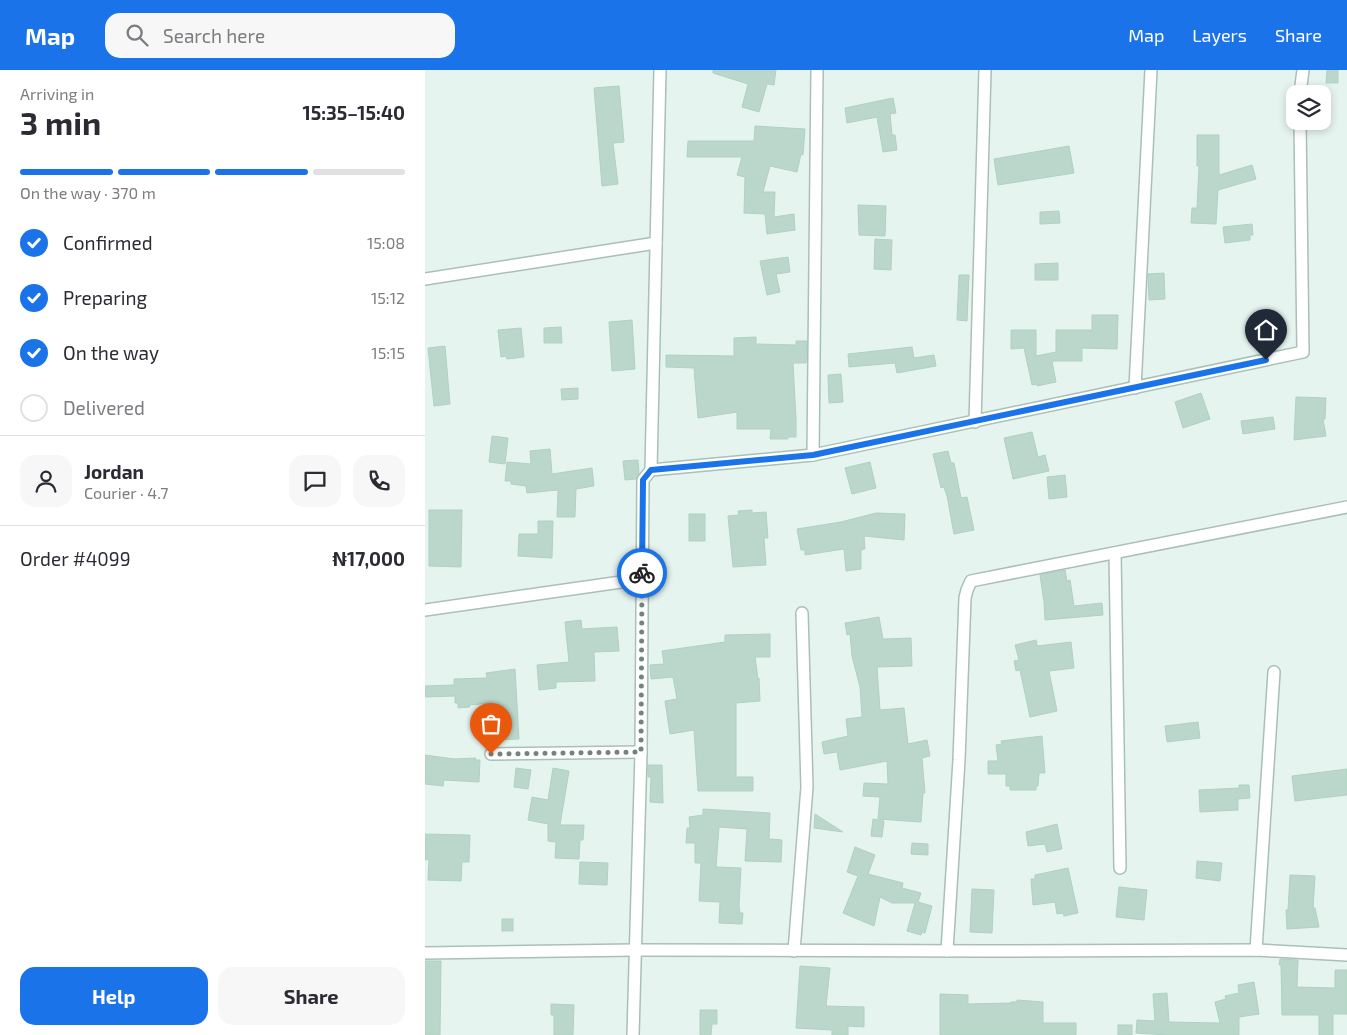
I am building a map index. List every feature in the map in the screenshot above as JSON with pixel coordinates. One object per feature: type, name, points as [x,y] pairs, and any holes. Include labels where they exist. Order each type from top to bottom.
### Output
[{"type":"street","points":[[633,1035],[641,752],[643,480],[651,470],[660,70]]},
{"type":"street","points":[[813,455],[817,70]]},
{"type":"street","points":[[975,422],[985,70]]},
{"type":"street","points":[[1135,388],[1151,70]]},
{"type":"street","points":[[1301,85],[1303,70]]},
{"type":"street","points":[[651,470],[813,455],[1303,352],[1300,130]]},
{"type":"street","points":[[425,279],[656,243]]},
{"type":"street","points":[[947,952],[967,590],[971,581],[1347,507]]},
{"type":"street","points":[[1115,553],[1120,868]]},
{"type":"street","points":[[425,610],[642,579]]},
{"type":"street","points":[[794,951],[807,786],[802,613]]},
{"type":"street","points":[[1256,950],[1274,672]]},
{"type":"street","points":[[491,754],[641,752]]},
{"type":"street","points":[[425,953],[635,950],[947,952],[1256,950],[1347,955]]},
{"type":"building","points":[[713,70],[776,70],[774,85],[767,84],[759,112],[742,107],[748,84],[713,73]]},
{"type":"building","points":[[1327,70],[1338,70],[1338,83],[1326,83]]},
{"type":"building","points":[[619,86],[624,142],[613,143],[618,184],[602,186],[594,88]]},
{"type":"building","points":[[893,98],[896,113],[890,114],[892,135],[895,135],[897,150],[883,152],[877,117],[847,123],[845,108]]},
{"type":"building","points":[[755,126],[805,129],[803,155],[801,154],[797,172],[770,166],[763,192],[775,192],[774,217],[794,214],[795,230],[767,234],[765,214],[744,213],[745,177],[737,175],[742,157],[687,157],[688,141],[754,141]]},
{"type":"building","points":[[1197,135],[1219,135],[1219,175],[1252,165],[1256,179],[1218,190],[1216,224],[1191,223],[1192,208],[1197,208],[1199,166],[1197,166]]},
{"type":"building","points":[[1069,146],[1074,173],[998,185],[994,159]]},
{"type":"building","points":[[858,205],[886,206],[885,236],[859,235]]},
{"type":"building","points":[[1059,211],[1060,223],[1040,224],[1040,212]]},
{"type":"building","points":[[1252,224],[1253,235],[1250,235],[1250,240],[1225,243],[1223,227]]},
{"type":"building","points":[[875,239],[892,240],[891,270],[874,269]]},
{"type":"building","points":[[788,257],[790,272],[776,274],[780,292],[767,295],[760,261]]},
{"type":"building","points":[[1058,263],[1058,280],[1035,280],[1035,264]]},
{"type":"building","points":[[1164,273],[1165,299],[1149,300],[1148,274]]},
{"type":"building","points":[[959,275],[969,275],[967,321],[957,320]]},
{"type":"building","points":[[1092,315],[1118,315],[1117,349],[1082,348],[1082,361],[1052,361],[1056,382],[1037,386],[1037,384],[1032,385],[1024,348],[1011,349],[1011,330],[1036,330],[1036,356],[1056,352],[1056,330],[1092,330]]},
{"type":"building","points":[[632,320],[635,369],[612,371],[609,322]]},
{"type":"building","points":[[561,327],[562,343],[544,343],[544,328]]},
{"type":"building","points":[[521,328],[524,357],[507,359],[506,356],[501,357],[498,330]]},
{"type":"building","points":[[756,337],[756,344],[796,345],[796,341],[807,341],[806,363],[793,363],[796,437],[770,439],[771,429],[737,429],[737,412],[698,418],[694,368],[666,367],[666,355],[734,356],[734,338]]},
{"type":"building","points":[[445,346],[450,404],[434,406],[428,348]]},
{"type":"building","points":[[912,347],[914,358],[934,355],[936,366],[897,373],[895,363],[849,367],[848,354]]},
{"type":"building","points":[[841,374],[843,402],[829,403],[828,375]]},
{"type":"building","points":[[578,388],[578,399],[562,400],[561,389]]},
{"type":"building","points":[[1201,393],[1210,419],[1183,428],[1175,402]]},
{"type":"building","points":[[1296,397],[1326,398],[1325,419],[1323,419],[1326,436],[1294,440]]},
{"type":"building","points":[[1273,417],[1275,429],[1243,434],[1241,421]]},
{"type":"building","points":[[1032,432],[1038,457],[1045,455],[1049,471],[1013,479],[1004,438]]},
{"type":"building","points":[[492,436],[508,438],[505,464],[489,462]]},
{"type":"building","points":[[550,449],[552,474],[592,468],[594,486],[576,489],[575,517],[557,517],[558,490],[527,493],[526,486],[511,484],[511,481],[505,481],[507,462],[531,464],[530,451]]},
{"type":"building","points":[[948,451],[951,463],[954,463],[961,498],[967,497],[974,530],[954,534],[947,496],[944,487],[941,488],[933,454]]},
{"type":"building","points":[[638,460],[639,473],[636,479],[625,480],[623,461]]},
{"type":"building","points":[[870,462],[876,488],[852,494],[845,468]]},
{"type":"building","points":[[1065,475],[1067,497],[1049,499],[1047,477]]},
{"type":"building","points":[[429,510],[462,510],[461,567],[429,566]]},
{"type":"building","points":[[752,510],[752,513],[766,512],[768,538],[764,538],[766,565],[733,567],[728,516],[739,515],[738,511]]},
{"type":"building","points":[[876,513],[905,514],[904,540],[864,536],[865,549],[861,550],[861,569],[846,571],[844,549],[805,555],[805,550],[801,550],[797,529],[841,522]]},
{"type":"building","points":[[689,514],[705,514],[705,541],[689,541]]},
{"type":"building","points":[[538,521],[553,521],[552,558],[518,556],[519,534],[538,534]]},
{"type":"building","points":[[1065,570],[1067,581],[1070,580],[1074,606],[1102,603],[1103,615],[1045,620],[1040,575]]},
{"type":"building","points":[[879,617],[883,639],[911,638],[912,666],[877,667],[880,710],[904,708],[908,744],[927,740],[930,756],[922,758],[925,793],[923,793],[921,822],[878,819],[880,797],[863,796],[864,783],[888,784],[887,761],[840,770],[837,752],[824,754],[822,742],[848,736],[846,719],[862,717],[860,687],[852,656],[850,634],[847,635],[845,623]]},
{"type":"building","points":[[581,620],[582,629],[617,627],[619,651],[594,652],[595,681],[556,682],[556,688],[539,690],[537,665],[569,662],[565,622]]},
{"type":"building","points":[[770,634],[770,657],[755,657],[759,678],[760,701],[736,703],[736,777],[753,777],[753,791],[698,791],[694,730],[670,734],[665,701],[677,699],[673,677],[651,679],[650,665],[664,664],[662,651],[725,642],[725,635]]},
{"type":"building","points":[[1036,640],[1037,646],[1071,642],[1074,668],[1049,671],[1057,711],[1030,717],[1020,670],[1016,671],[1014,661],[1019,660],[1015,645]]},
{"type":"building","points":[[515,669],[519,739],[494,740],[492,703],[458,708],[458,703],[455,703],[455,696],[425,697],[425,686],[454,685],[454,679],[487,678],[486,673]]},
{"type":"building","points":[[1198,722],[1200,738],[1167,742],[1165,726]]},
{"type":"building","points":[[1042,736],[1045,773],[1039,773],[1036,790],[1010,790],[1010,786],[1006,786],[1006,774],[988,774],[988,761],[998,761],[996,745],[1002,744],[1001,741]]},
{"type":"building","points":[[425,755],[454,759],[476,758],[475,760],[480,760],[479,782],[444,780],[443,786],[425,784]]},
{"type":"building","points":[[648,765],[662,765],[663,803],[650,802],[651,777],[648,777]]},
{"type":"building","points":[[516,768],[531,770],[528,789],[514,787]]},
{"type":"building","points":[[553,768],[569,771],[560,825],[584,825],[583,840],[580,840],[579,859],[555,858],[556,842],[548,841],[548,824],[528,820],[532,797],[548,800]]},
{"type":"building","points":[[1347,769],[1347,795],[1295,801],[1292,776]]},
{"type":"building","points":[[1239,785],[1249,785],[1250,798],[1238,799],[1238,810],[1200,812],[1199,790],[1239,788]]},
{"type":"building","points":[[703,809],[770,813],[769,839],[782,840],[781,862],[745,861],[747,829],[719,827],[716,867],[741,868],[739,905],[740,913],[743,913],[742,924],[719,923],[720,902],[699,901],[701,863],[695,863],[695,843],[686,843],[687,828],[690,828],[689,817],[703,815]]},
{"type":"building","points":[[815,814],[843,832],[814,828]]},
{"type":"building","points":[[873,819],[884,821],[882,837],[871,836]]},
{"type":"building","points":[[1057,824],[1062,849],[1047,852],[1045,844],[1028,846],[1026,832]]},
{"type":"building","points":[[425,834],[470,835],[469,862],[462,862],[461,881],[428,880],[429,859],[425,860]]},
{"type":"building","points":[[912,843],[928,844],[928,855],[911,854]]},
{"type":"building","points":[[855,847],[875,855],[868,874],[903,883],[902,888],[921,893],[918,902],[932,906],[925,933],[922,932],[921,935],[907,931],[915,903],[892,903],[880,897],[874,926],[843,913],[858,876],[847,872]]},
{"type":"building","points":[[1197,861],[1222,863],[1220,881],[1196,878]]},
{"type":"building","points":[[580,862],[608,863],[607,885],[579,884]]},
{"type":"building","points":[[1068,868],[1078,913],[1064,916],[1063,913],[1057,914],[1055,902],[1033,905],[1031,879],[1035,879],[1035,875]]},
{"type":"building","points":[[1290,875],[1315,876],[1313,908],[1315,908],[1319,927],[1287,929],[1286,910],[1288,910]]},
{"type":"building","points":[[1119,887],[1147,890],[1144,920],[1116,917]]},
{"type":"building","points":[[972,889],[994,890],[992,933],[970,932]]},
{"type":"building","points":[[502,919],[513,919],[513,931],[502,931]]},
{"type":"building","points":[[1280,959],[1298,960],[1297,987],[1335,988],[1335,970],[1347,970],[1347,1014],[1333,1014],[1333,1035],[1319,1035],[1319,1015],[1282,1015]]},
{"type":"building","points":[[425,961],[441,961],[440,1035],[425,1035]]},
{"type":"building","points":[[800,966],[830,968],[826,1006],[864,1007],[864,1027],[848,1026],[848,1035],[832,1035],[832,1030],[796,1028]]},
{"type":"building","points":[[1254,982],[1259,1014],[1239,1017],[1239,1035],[1136,1033],[1137,1020],[1155,1021],[1153,994],[1167,993],[1169,1022],[1220,1023],[1215,1002],[1226,999],[1225,996],[1239,993],[1238,985]]},
{"type":"building","points":[[940,994],[968,995],[968,1004],[1011,1003],[1017,1002],[1017,1000],[1043,1002],[1043,1023],[1076,1023],[1076,1035],[940,1035]]},
{"type":"building","points":[[551,1004],[574,1005],[573,1035],[554,1035],[554,1015],[551,1015]]},
{"type":"building","points":[[700,1010],[717,1010],[717,1024],[712,1024],[711,1035],[700,1035]]},
{"type":"building","points":[[1118,1025],[1132,1025],[1132,1035],[1118,1035]]},
{"type":"way so far","points":[[491,754],[641,752],[642,573]]},
{"type":"route","points":[[642,573],[643,480],[651,470],[813,455],[1266,360]]}]
